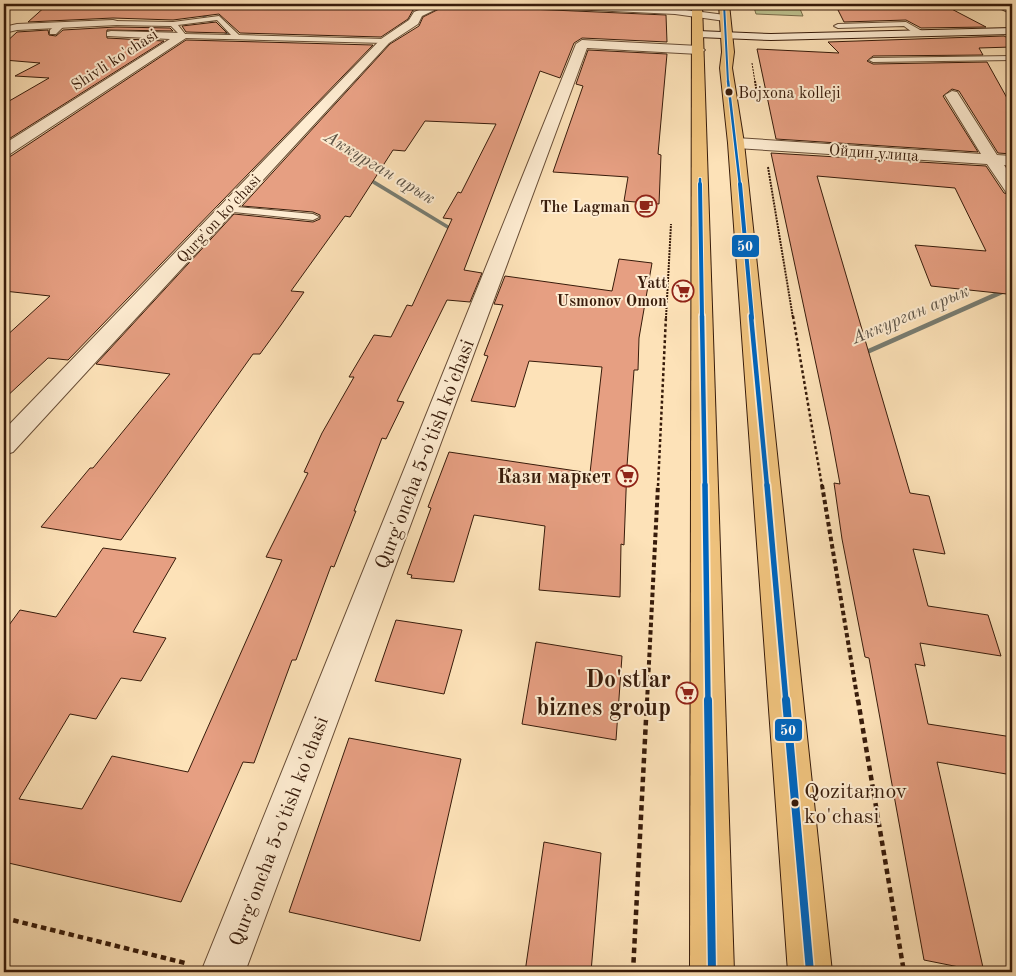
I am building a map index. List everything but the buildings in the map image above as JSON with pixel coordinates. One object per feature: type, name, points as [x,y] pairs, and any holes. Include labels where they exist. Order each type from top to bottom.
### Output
[{"type":"highway","points":[[724,4],[726,68],[736,143],[810,972]]},
{"type":"highway","points":[[697,26],[712,972]]},
{"type":"street","name":"Qurg'on ko'chasi","points":[[4,446],[385,41],[414,22],[418,14],[442,4]]},
{"type":"street","points":[[529,4],[675,11],[697,26],[726,27],[772,37],[1012,30]]},
{"type":"street","points":[[996,4],[1012,11]]},
{"type":"street","points":[[697,26],[726,27]]},
{"type":"street","name":"Qurg'oncha 5-o'tish ko'chasi","points":[[224,972],[582,44],[697,26]]},
{"type":"street","name":"Shivli ko'chasi","points":[[4,30],[17,27],[112,28],[183,36]]},
{"type":"street","name":"Shivli ko'chasi","points":[[4,151],[183,36]]},
{"type":"street","points":[[952,95],[992,160],[1012,188]]},
{"type":"street","name":"Ойдин улица","points":[[736,143],[1012,161]]},
{"type":"lane","points":[[112,28],[173,24],[219,18],[237,37]]},
{"type":"lane","points":[[173,24],[183,36],[385,41]]},
{"type":"lane","points":[[838,26],[906,24],[919,33]]},
{"type":"lane","points":[[873,60],[1012,58]]},
{"type":"lane","points":[[227,209],[313,217]]},
{"type":"path","points":[[752,57],[757,96]]},
{"type":"path","points":[[764,145],[904,972]]},
{"type":"path","points":[[633,972],[671,218]]},
{"type":"path","points":[[4,918],[193,965]]},
{"type":"green space","points":[[753,4],[798,4],[803,16],[756,14]]},
{"type":"waterway","name":"Аккурган арык","points":[[188,4],[229,35]]},
{"type":"waterway","name":"Аккурган арык","points":[[362,175],[458,233]]},
{"type":"waterway","name":"Аккурган арык","points":[[856,356],[1012,287]]},
{"type":"transit line","name":"50","points":[[724,4],[728,52],[726,68],[736,143],[810,972]]},
{"type":"transit line","name":"50","points":[[700,179],[712,972]]},
{"type":"place","name":"Bojxona kolleji","points":[[729,92]]},
{"type":"place","name":"The Lagman","points":[[646,206]]},
{"type":"place","name":"Yatt Usmonov Omon","points":[[683,291]]},
{"type":"place","name":"Кази маркет","points":[[627,476]]},
{"type":"place","name":"Do'stlar biznes group","points":[[687,693]]},
{"type":"place","name":"Qozitarnov ko'chasi","points":[[795,803]]}]
